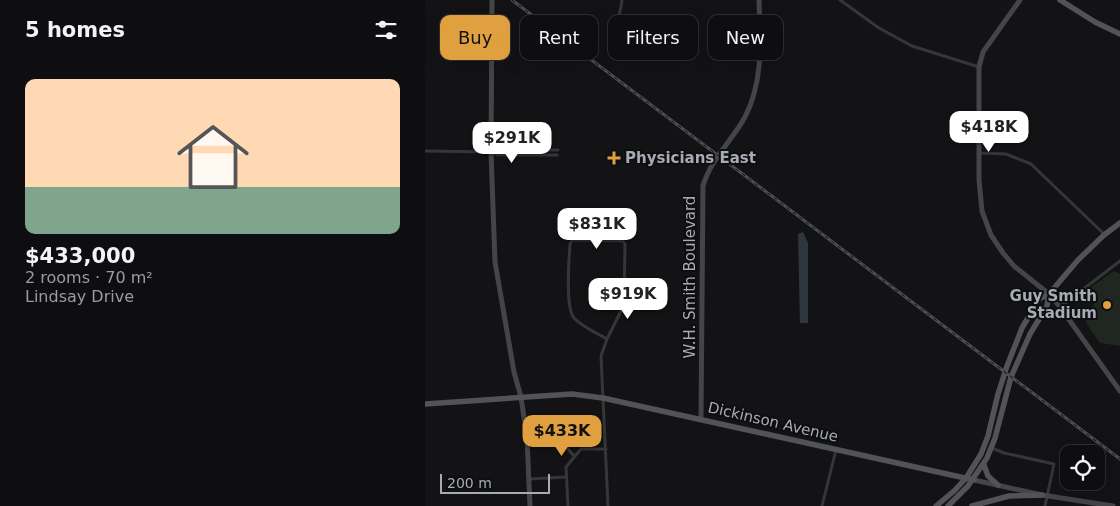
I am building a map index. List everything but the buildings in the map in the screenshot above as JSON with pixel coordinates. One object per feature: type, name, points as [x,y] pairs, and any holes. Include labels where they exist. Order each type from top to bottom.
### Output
[{"type":"main road","points":[[492,0],[491,152],[495,262],[514,372],[521,396],[530,479],[530,506]]},
{"type":"main road","name":"W.H. Smith Boulevard","points":[[701,419],[701,204],[703,186],[712,165],[745,117],[754,94],[760,64],[759,0]]},
{"type":"main road","points":[[1020,0],[983,52],[979,67],[979,154],[982,211],[991,235],[1001,250],[1012,263],[1049,294],[1060,307],[1120,391]]},
{"type":"main road","points":[[1060,0],[1095,22],[1120,34]]},
{"type":"main road","points":[[936,506],[966,478],[978,460],[1001,383],[1018,338],[1039,299],[1049,294],[1078,260],[1104,235],[1120,224]]},
{"type":"main road","points":[[948,506],[974,480],[984,465],[992,448],[1011,377],[1030,334],[1047,306],[1049,294]]},
{"type":"main road","name":"Dickinson Avenue","points":[[425,404],[572,394],[603,398],[1044,495],[1113,506]]},
{"type":"main road","points":[[984,465],[988,476],[998,485]]},
{"type":"main road","points":[[972,506],[1009,496],[1044,495]]},
{"type":"street","points":[[619,15],[622,0]]},
{"type":"street","points":[[840,0],[879,28],[912,46],[979,67]]},
{"type":"street","points":[[491,152],[498,149],[557,150]]},
{"type":"street","points":[[425,151],[557,155]]},
{"type":"street","points":[[979,154],[1006,154],[1031,164],[1104,235]]},
{"type":"street","points":[[607,339],[578,322],[570,312],[571,241],[625,242],[624,305],[607,339],[601,356],[608,506]]},
{"type":"street","points":[[1060,307],[1120,262]]},
{"type":"street","points":[[539,445],[563,443],[575,456]]},
{"type":"street","points":[[984,445],[1001,452],[1054,464],[1044,495],[1045,506]]},
{"type":"street","points":[[568,506],[566,467],[581,449],[605,449]]},
{"type":"street","points":[[822,506],[836,450]]},
{"type":"street","points":[[530,479],[566,478]]},
{"type":"shaded area","points":[[803,232],[808,243],[808,323],[800,323],[798,234]]},
{"type":"shaded area","name":"Guy Smith Stadium","points":[[1114,271],[1120,274],[1120,346],[1100,343],[1086,323],[1087,316],[1091,317],[1096,294],[1091,287]]},
{"type":"railway","points":[[512,0],[1120,459]]},
{"type":"place","name":"Physicians East","points":[[614,158]]},
{"type":"place","name":"Guy Smith Stadium","points":[[1107,305]]}]
